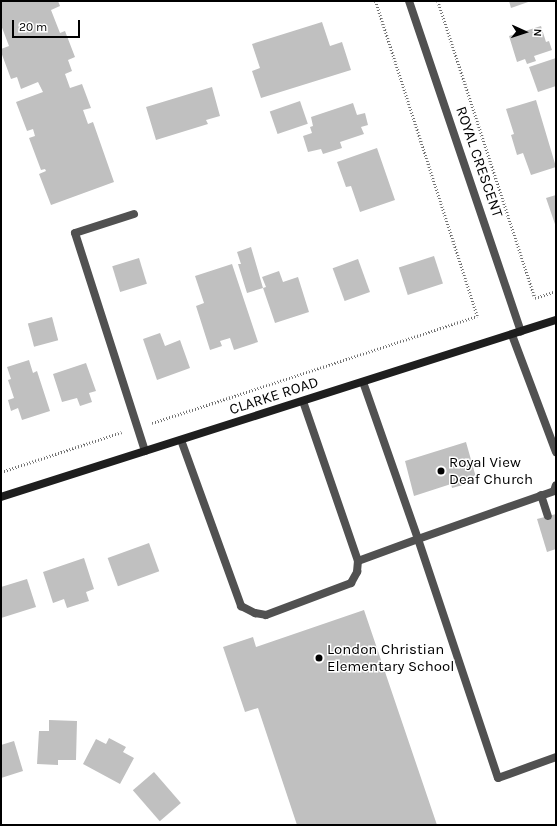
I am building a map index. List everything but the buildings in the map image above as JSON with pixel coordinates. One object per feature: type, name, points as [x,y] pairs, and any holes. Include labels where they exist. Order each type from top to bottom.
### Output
[{"type":"main road","name":"CLARKE ROAD","points":[[1,497],[556,320]]},
{"type":"street","name":"ROYAL CRESCENT","points":[[410,1],[521,332]]},
{"type":"street","points":[[134,214],[75,233],[145,451]]},
{"type":"street","points":[[512,335],[556,452]]},
{"type":"street","points":[[363,382],[418,539],[498,778],[556,757]]},
{"type":"street","points":[[181,440],[241,606],[255,613],[266,615],[351,584],[357,572],[358,561],[302,401]]},
{"type":"street","points":[[358,561],[554,491],[556,485]]},
{"type":"street","points":[[541,495],[548,516]]},
{"type":"path","points":[[1,472],[477,316],[375,1]]},
{"type":"path","points":[[438,1],[535,298],[556,291]]},
{"type":"place","name":"Royal View Deaf Church","points":[[441,471]]},
{"type":"place","name":"London Christian Elementary School","points":[[319,658]]}]
